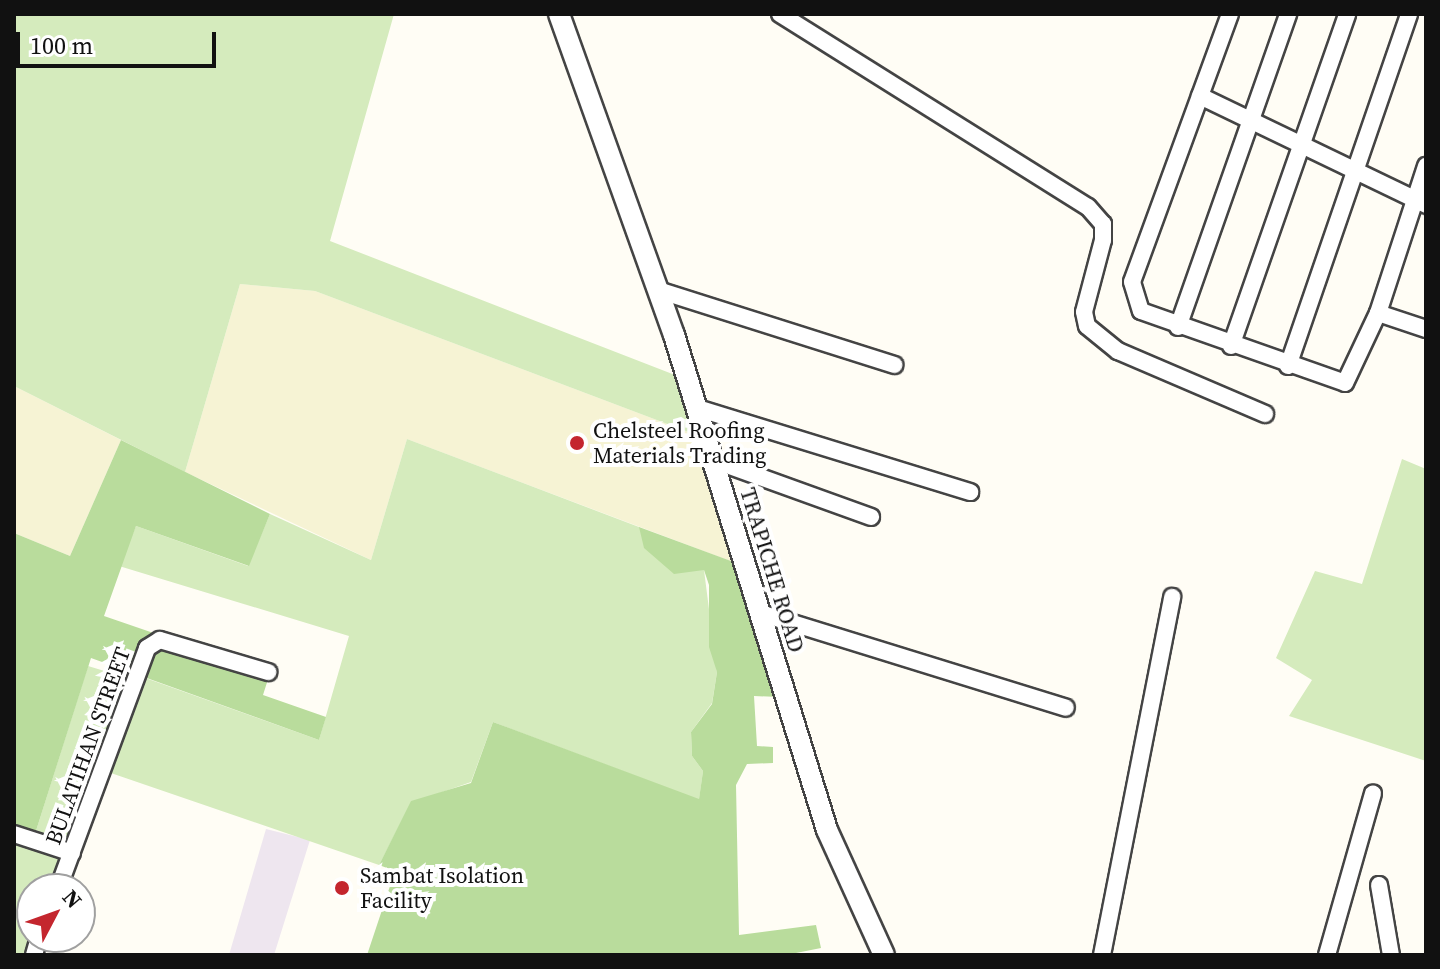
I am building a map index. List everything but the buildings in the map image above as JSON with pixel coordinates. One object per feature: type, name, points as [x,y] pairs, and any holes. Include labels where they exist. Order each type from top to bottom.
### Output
[{"type":"street","name":"TRAPICHE ROAD","points":[[559,14],[697,408],[827,830],[884,955]]},
{"type":"street","points":[[780,14],[1088,207],[1103,224],[1103,240],[1084,312],[1087,326],[1118,351],[1265,414]]},
{"type":"street","points":[[1230,14],[1132,282],[1141,311],[1231,346],[1345,383],[1378,313],[1420,202],[1426,166]]},
{"type":"street","points":[[1178,327],[1288,14]]},
{"type":"street","points":[[1231,346],[1347,14]]},
{"type":"street","points":[[1288,366],[1409,14]]},
{"type":"street","points":[[1200,96],[1420,202]]},
{"type":"street","points":[[658,290],[894,365]]},
{"type":"street","points":[[1378,313],[1426,329]]},
{"type":"street","points":[[697,408],[970,492]]},
{"type":"street","points":[[713,460],[871,517]]},
{"type":"street","points":[[1102,955],[1172,597]]},
{"type":"street","points":[[760,613],[1066,708]]},
{"type":"street","name":"BULATIHAN STREET","points":[[64,873],[147,648],[160,640],[268,672]]},
{"type":"street","points":[[1327,955],[1373,793]]},
{"type":"street","points":[[14,834],[72,853]]},
{"type":"street","points":[[1379,885],[1391,955]]},
{"type":"shaded area","points":[[240,284],[315,291],[707,439],[746,567],[407,439],[371,560],[185,472]]},
{"type":"shaded area","points":[[14,386],[121,440],[70,556],[14,533]]},
{"type":"shaded area","points":[[266,829],[310,840],[274,955],[229,955]]},
{"type":"green space","points":[[14,14],[394,14],[330,241],[675,375],[690,385],[707,439],[315,291],[240,284],[185,472],[14,386]]},
{"type":"green space","points":[[407,439],[639,527],[689,568],[704,570],[717,672],[712,703],[691,732],[692,756],[703,771],[699,800],[493,722],[471,782],[411,803],[379,865],[105,771],[137,675],[319,740],[349,636],[119,566],[136,526],[248,566],[270,514],[371,560]]},
{"type":"green space","points":[[121,440],[270,514],[249,566],[136,526],[104,616],[270,673],[263,695],[326,717],[319,740],[91,658],[35,834],[14,828],[14,533],[70,556]]},
{"type":"green space","points":[[1402,459],[1426,469],[1426,761],[1289,716],[1312,680],[1276,658],[1315,571],[1362,584]]},
{"type":"green space","points":[[639,527],[739,564],[779,697],[754,696],[757,746],[773,747],[773,763],[747,764],[736,785],[739,935],[816,925],[821,948],[786,955],[367,955],[395,871],[379,865],[411,801],[471,783],[493,722],[699,799],[703,771],[692,756],[691,732],[712,704],[717,672],[709,647],[709,585],[704,570],[674,574],[644,548]]},
{"type":"green space","points":[[88,666],[121,676],[123,685],[68,844],[35,834]]},
{"type":"green space","points":[[14,840],[65,856],[58,873],[16,873],[16,953],[30,953],[14,955]]},
{"type":"place","name":"Chelsteel Roofing Materials Trading","points":[[577,443]]},
{"type":"place","name":"Sambat Isolation Facility","points":[[342,888]]}]
